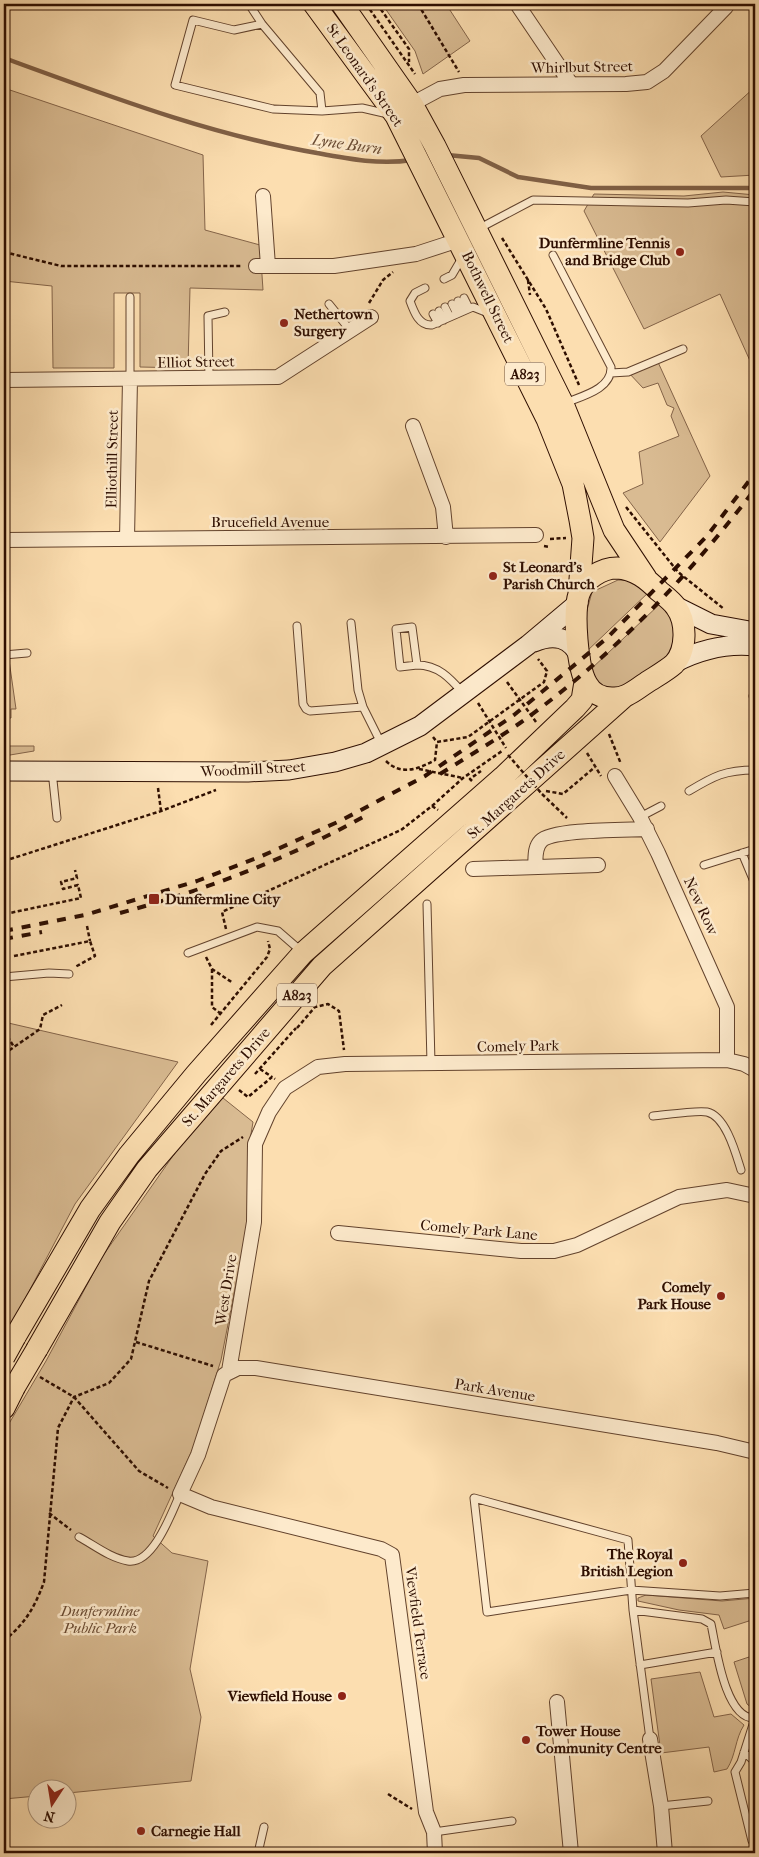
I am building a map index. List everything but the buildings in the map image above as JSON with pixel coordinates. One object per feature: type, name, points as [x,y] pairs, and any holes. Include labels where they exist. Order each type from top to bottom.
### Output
[{"type":"main road","name":"St Leonard's Street","points":[[314,4],[404,110]]},
{"type":"main road","name":"St Leonard's Street","points":[[342,4],[429,157]]},
{"type":"main road","name":"Bothwell Street","points":[[429,157],[499,320],[547,419],[573,484],[582,538],[578,598]]},
{"type":"main road","name":"Bothwell Street","points":[[466,240],[563,404],[614,530],[646,578]]},
{"type":"main road","name":"A823","points":[[585,682],[577,635],[578,598],[592,577],[611,568],[630,570],[646,578],[675,606],[682,620],[684,636],[680,654],[674,663],[624,697]]},
{"type":"main road","points":[[585,682],[590,689],[603,697],[624,697]]},
{"type":"main road","name":"St. Margarets Drive","points":[[4,1357],[90,1209],[129,1155],[196,1074],[303,953],[503,777],[575,708],[582,700],[585,682]]},
{"type":"main road","name":"St. Margarets Drive","points":[[4,1408],[110,1222],[147,1170],[322,966],[624,697]]},
{"type":"street","points":[[517,4],[571,84]]},
{"type":"street","name":"Whirlbut Street","points":[[404,110],[440,89],[464,85],[626,84],[646,82],[664,71],[725,5]]},
{"type":"street","points":[[263,196],[262,266],[334,266],[416,254],[466,240]]},
{"type":"street","name":"Elliot Street","points":[[4,380],[278,377],[370,317]]},
{"type":"street","name":"Elliothill Street","points":[[127,539],[130,379]]},
{"type":"street","points":[[413,426],[444,507],[446,537]]},
{"type":"street","name":"Brucefield Avenue","points":[[4,540],[536,535]]},
{"type":"street","name":"Woodmill Street","points":[[532,650],[578,598]]},
{"type":"street","points":[[675,606],[711,624],[755,632]]},
{"type":"street","name":"Woodmill Street","points":[[4,771],[248,772],[289,770],[334,762],[366,753],[383,752],[420,726],[469,696],[532,650],[543,638],[558,637],[569,642],[580,658]]},
{"type":"street","points":[[674,663],[712,649],[755,646]]},
{"type":"street","name":"New Row","points":[[615,776],[647,830],[704,951],[727,1007],[727,1060]]},
{"type":"street","points":[[535,867],[536,846],[545,837],[580,832],[647,830]]},
{"type":"street","points":[[473,869],[598,865]]},
{"type":"street","name":"Comely Park","points":[[285,1088],[318,1068],[345,1064],[727,1060],[744,1064],[755,1070]]},
{"type":"street","name":"West Drive","points":[[180,1494],[198,1455],[218,1389],[224,1375],[229,1371],[254,1222],[255,1144],[268,1112],[285,1088]]},
{"type":"street","name":"Comely Park Lane","points":[[338,1233],[521,1251],[554,1251],[577,1245],[679,1196],[727,1190],[755,1196]]},
{"type":"street","name":"Park Avenue","points":[[229,1371],[238,1368],[256,1368],[717,1443],[755,1452]]},
{"type":"street","name":"Viewfield Terrace","points":[[180,1494],[211,1507],[381,1549],[392,1555],[395,1564],[426,1812],[434,1832],[435,1853]]},
{"type":"street","points":[[557,1702],[571,1853]]},
{"type":"street","points":[[650,1739],[661,1806],[665,1853]]},
{"type":"lane","points":[[250,4],[262,24],[320,93],[322,111]]},
{"type":"lane","points":[[262,24],[234,30],[193,20],[175,85],[273,109],[322,111],[362,108],[404,110]]},
{"type":"lane","points":[[449,279],[458,269],[466,240],[533,200],[678,203],[726,200],[755,202]]},
{"type":"lane","points":[[553,255],[610,361],[612,373],[603,385],[563,404]]},
{"type":"lane","points":[[423,291],[413,295],[411,304],[422,324],[429,326],[453,316],[485,311],[499,320]]},
{"type":"lane","points":[[130,298],[130,379]]},
{"type":"lane","points":[[329,304],[350,330]]},
{"type":"lane","points":[[449,306],[453,316]]},
{"type":"lane","points":[[449,306],[453,316]]},
{"type":"lane","points":[[449,306],[453,316]]},
{"type":"lane","points":[[209,378],[208,316],[225,312]]},
{"type":"lane","points":[[612,373],[628,372],[683,349]]},
{"type":"lane","points":[[351,623],[358,690],[363,708],[383,752]]},
{"type":"lane","points":[[297,626],[303,704],[306,709],[310,711],[363,708]]},
{"type":"lane","points":[[417,665],[412,627],[396,629],[400,667],[417,665],[438,668],[469,696]]},
{"type":"lane","points":[[4,655],[27,653]]},
{"type":"lane","points":[[52,770],[57,818]]},
{"type":"lane","points":[[689,791],[713,777],[734,770],[755,770]]},
{"type":"lane","points":[[640,817],[662,806]]},
{"type":"lane","points":[[704,865],[755,849]]},
{"type":"lane","points":[[742,853],[755,884]]},
{"type":"lane","points":[[427,904],[431,1064]]},
{"type":"lane","points":[[188,953],[257,927],[278,931],[303,953]]},
{"type":"lane","points":[[4,977],[70,972]]},
{"type":"lane","points":[[653,1116],[708,1112],[718,1119],[727,1132],[741,1170]]},
{"type":"lane","points":[[79,1537],[115,1557],[130,1561],[139,1559],[159,1539],[180,1494]]},
{"type":"lane","points":[[650,1739],[633,1610],[631,1590],[628,1540],[474,1498],[486,1612],[631,1590],[720,1596],[755,1592]]},
{"type":"lane","points":[[633,1610],[702,1620],[711,1624],[729,1697],[734,1707],[750,1719],[755,1718],[735,1772],[752,1841]]},
{"type":"lane","points":[[640,1665],[717,1652]]},
{"type":"lane","points":[[744,1752],[755,1762]]},
{"type":"lane","points":[[661,1806],[708,1801]]},
{"type":"lane","points":[[434,1832],[512,1822]]},
{"type":"lane","points":[[258,1853],[264,1827]]},
{"type":"path","points":[[366,4],[409,64],[409,49],[377,4]]},
{"type":"path","points":[[418,4],[455,62],[464,85]]},
{"type":"path","points":[[4,252],[61,266],[262,266]]},
{"type":"path","points":[[370,317],[368,304],[383,280],[416,254]]},
{"type":"path","points":[[528,279],[556,329],[579,384]]},
{"type":"path","points":[[438,742],[468,736],[521,701],[544,682],[546,671],[532,650]]},
{"type":"path","points":[[504,677],[537,725]]},
{"type":"path","points":[[227,938],[222,912],[401,830],[432,806],[462,778],[507,748],[490,722],[469,696]]},
{"type":"path","points":[[430,733],[438,742]]},
{"type":"path","points":[[418,769],[435,760],[438,742]]},
{"type":"path","points":[[383,752],[392,766],[399,769],[418,769],[462,778]]},
{"type":"path","points":[[508,755],[542,794],[580,832]]},
{"type":"path","points":[[547,791],[563,794],[595,767]]},
{"type":"path","points":[[4,861],[161,811],[225,786]]},
{"type":"path","points":[[158,788],[161,811]]},
{"type":"path","points":[[432,806],[437,811]]},
{"type":"path","points":[[4,914],[80,898],[78,885],[62,889],[61,882],[77,878],[75,870]]},
{"type":"path","points":[[70,972],[95,956],[87,926]]},
{"type":"path","points":[[211,1025],[267,957],[270,948],[269,942],[262,937]]},
{"type":"path","points":[[14,956],[90,941]]},
{"type":"path","points":[[201,948],[212,968],[234,983]]},
{"type":"path","points":[[212,968],[212,1007],[221,1014]]},
{"type":"path","points":[[249,1079],[315,1006],[328,1004],[339,1011],[345,1064]]},
{"type":"path","points":[[4,1054],[40,1029],[43,1015],[62,1005]]},
{"type":"path","points":[[4,1032],[14,1047]]},
{"type":"path","points":[[260,1069],[285,1088]]},
{"type":"path","points":[[244,1084],[238,1090],[248,1097],[272,1077]]},
{"type":"path","points":[[4,1641],[22,1626],[36,1604],[44,1582],[58,1428],[74,1396],[109,1383],[131,1359],[150,1281],[205,1174],[221,1151],[248,1133],[262,1128]]},
{"type":"path","points":[[136,1342],[229,1371]]},
{"type":"path","points":[[40,1378],[74,1396],[139,1471],[164,1485]]},
{"type":"path","points":[[49,1513],[66,1525]]},
{"type":"path","points":[[388,1794],[410,1809],[426,1812]]},
{"type":"green space","points":[[382,4],[446,4],[470,41],[423,74],[415,51]]},
{"type":"green space","points":[[755,87],[755,175],[721,177],[701,136]]},
{"type":"green space","points":[[4,88],[203,155],[205,230],[260,245],[263,290],[190,288],[188,368],[140,367],[140,293],[114,293],[114,368],[53,368],[52,286],[4,281]]},
{"type":"green space","name":"Dunfermline Tennis and Bridge Club","points":[[723,192],[755,195],[755,372],[720,294],[644,329],[584,211],[594,194],[684,196]]},
{"type":"green space","points":[[657,360],[710,476],[660,542],[623,493],[643,484],[639,452],[679,436],[671,416],[674,408],[667,405],[658,383],[643,388],[628,372]]},
{"type":"green space","points":[[618,580],[636,581],[650,591],[586,652],[586,614],[592,592]]},
{"type":"green space","points":[[662,602],[677,630],[670,655],[636,680],[620,688],[608,689],[597,684],[590,670]]},
{"type":"green space","points":[[9,660],[16,709],[11,709],[11,718],[4,718],[4,661]]},
{"type":"green space","points":[[4,746],[34,746],[34,751],[4,756]]},
{"type":"green space","points":[[4,1022],[178,1062],[75,1204],[4,1339]]},
{"type":"green space","name":"Dunfermline Public Park","points":[[223,1098],[253,1122],[249,1146],[248,1222],[221,1360],[194,1446],[153,1536],[172,1553],[208,1561],[190,1669],[201,1717],[191,1781],[78,1792],[78,1780],[28,1780],[28,1797],[4,1799],[4,1432],[46,1361],[102,1257],[189,1133]]},
{"type":"green space","points":[[646,1595],[722,1601],[755,1598],[755,1619],[724,1629],[719,1615],[679,1610],[638,1601],[638,1598]]},
{"type":"green space","points":[[755,1655],[755,1708],[753,1709],[747,1704],[734,1662]]},
{"type":"green space","points":[[700,1672],[714,1717],[731,1714],[744,1725],[727,1769],[714,1772],[709,1747],[661,1753],[651,1679]]},
{"type":"waterway","name":"Lyne Burn","points":[[4,58],[159,113],[237,136],[353,159],[376,162],[412,160]]},
{"type":"waterway","name":"Lyne Burn","points":[[447,155],[479,158],[518,177],[591,188],[755,188]]},
{"type":"railway","points":[[4,931],[85,915],[197,881],[262,856],[342,820],[425,776],[514,715],[607,638],[707,536],[755,473]]},
{"type":"railway","points":[[440,774],[520,723],[585,672],[616,644],[703,554],[755,489]]},
{"type":"railway","points":[[120,913],[185,894],[248,871],[311,844],[370,813]]},
{"type":"railway","points":[[4,939],[42,932]]},
{"type":"place","name":"Dunfermline Tennis and Bridge Club","points":[[680,252]]},
{"type":"place","name":"Nethertown Surgery","points":[[284,323]]},
{"type":"place","name":"St Leonard's Parish Church","points":[[493,576]]},
{"type":"place","name":"Dunfermline City","points":[[154,899]]},
{"type":"place","name":"Comely Park House","points":[[721,1296]]},
{"type":"place","name":"The Royal British Legion","points":[[683,1563]]},
{"type":"place","name":"Viewfield House","points":[[342,1696]]},
{"type":"place","name":"Tower House Community Centre","points":[[526,1740]]},
{"type":"place","name":"Carnegie Hall","points":[[141,1831]]}]
